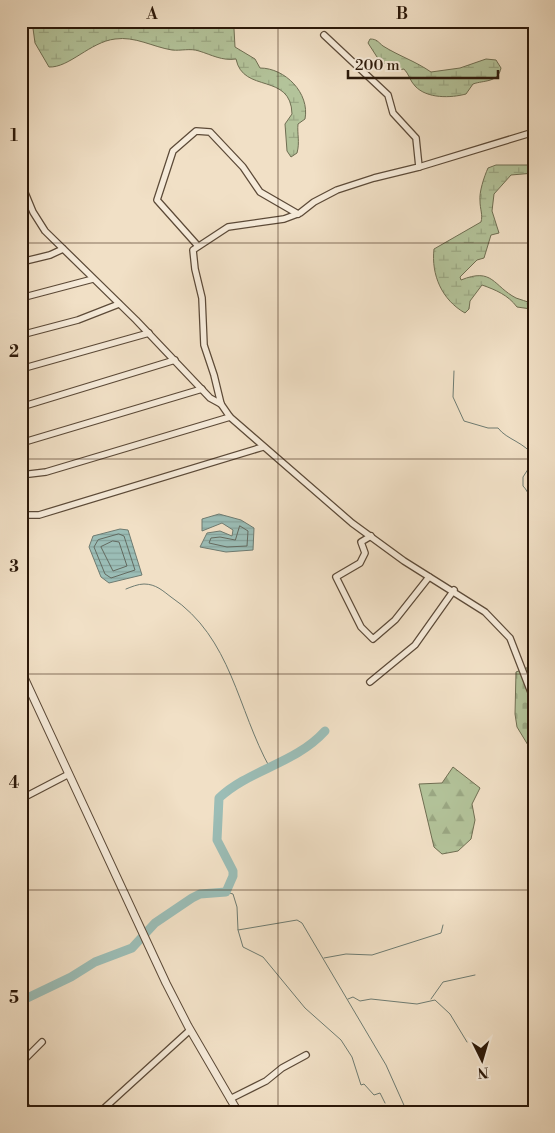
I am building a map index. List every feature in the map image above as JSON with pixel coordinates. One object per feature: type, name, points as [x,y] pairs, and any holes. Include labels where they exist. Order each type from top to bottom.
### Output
[{"type":"street","points":[[324,35],[388,95],[393,113],[416,138],[419,167]]},
{"type":"street","points":[[198,246],[157,200],[173,151],[196,131],[210,132],[243,167],[260,192],[298,214]]},
{"type":"street","points":[[220,404],[214,375],[204,346],[202,298],[194,269],[193,250],[228,227],[266,222],[298,214],[314,202],[337,190],[534,132]]},
{"type":"street","points":[[21,183],[33,212],[45,231],[149,333],[210,398],[220,404],[230,417],[352,523],[404,561],[454,590],[485,612],[510,638],[534,700]]},
{"type":"street","points":[[21,262],[50,255],[63,249]]},
{"type":"street","points":[[21,298],[93,279]]},
{"type":"street","points":[[21,335],[78,320],[119,304]]},
{"type":"street","points":[[21,369],[149,333]]},
{"type":"street","points":[[21,407],[175,360]]},
{"type":"street","points":[[21,443],[202,388]]},
{"type":"street","points":[[21,475],[46,472],[230,417]]},
{"type":"street","points":[[21,515],[39,515],[263,447]]},
{"type":"street","points":[[370,536],[361,542],[365,553],[360,562],[336,577],[361,627],[373,639],[395,620],[429,576]]},
{"type":"street","points":[[370,682],[415,645],[454,590]]},
{"type":"street","points":[[21,670],[142,933],[190,1030],[238,1112]]},
{"type":"street","points":[[21,799],[69,774]]},
{"type":"street","points":[[94,1112],[190,1030]]},
{"type":"street","points":[[21,1063],[42,1042]]},
{"type":"street","points":[[230,1099],[266,1080],[282,1068],[306,1055]]},
{"type":"street","points":[[100,1112],[151,1064]]},
{"type":"street","points":[[21,1101],[31,1112]]},
{"type":"street","points":[[276,1112],[292,1109],[296,1112]]},
{"type":"green space","points":[[32,21],[240,21],[234,29],[235,47],[255,59],[260,68],[278,72],[287,77],[300,91],[304,100],[306,109],[305,119],[298,124],[297,153],[291,157],[287,151],[285,124],[292,114],[290,101],[276,87],[257,81],[240,70],[236,59],[222,58],[196,50],[165,49],[137,40],[122,38],[106,41],[64,63],[49,67],[35,43]]},
{"type":"green space","points":[[370,39],[376,40],[389,50],[431,72],[460,68],[486,59],[496,60],[501,68],[494,79],[473,84],[466,94],[446,97],[432,95],[415,86],[404,69],[393,71],[377,57],[368,43]]},
{"type":"green space","points":[[496,165],[534,165],[534,173],[511,175],[494,194],[492,211],[499,233],[491,235],[484,258],[477,260],[460,277],[461,280],[480,276],[486,277],[516,298],[531,303],[531,309],[517,307],[501,293],[482,285],[470,301],[469,309],[465,313],[450,301],[440,286],[434,268],[434,249],[481,222],[480,197],[482,184],[488,168]]},
{"type":"green space","points":[[534,665],[534,755],[517,727],[515,714],[516,672]]},
{"type":"green space","points":[[453,767],[480,788],[472,804],[475,820],[471,839],[458,851],[442,854],[434,847],[419,784],[442,783]]},
{"type":"water","points":[[219,514],[241,520],[254,528],[253,550],[226,552],[200,547],[207,533],[220,531],[232,536],[233,530],[222,523],[202,531],[202,519]]},
{"type":"water","points":[[120,529],[128,530],[142,575],[109,583],[101,577],[89,547],[93,536]]},
{"type":"waterway","points":[[454,371],[453,397],[464,421],[488,428],[498,428],[526,448],[534,457]]},
{"type":"waterway","points":[[531,517],[532,505],[528,492],[523,486],[523,477],[534,460]]},
{"type":"waterway","points":[[126,589],[144,584],[159,588],[191,614],[208,633],[231,676],[270,768]]},
{"type":"waterway","points":[[21,1001],[71,977],[95,962],[132,948],[155,923],[192,898],[200,894],[226,892],[233,876],[233,871],[217,840],[219,798],[244,780],[300,751],[325,731]]},
{"type":"waterway","points":[[226,892],[233,894],[237,907],[238,930],[297,920],[302,923],[386,1065],[407,1112]]},
{"type":"waterway","points":[[324,958],[346,954],[372,955],[441,933],[443,925]]},
{"type":"waterway","points":[[238,930],[243,947],[263,957],[305,1008],[341,1040],[352,1057],[361,1085],[364,1084],[374,1095],[380,1093],[385,1103]]},
{"type":"waterway","points":[[431,999],[443,982],[475,975]]},
{"type":"waterway","points":[[348,999],[353,997],[360,1001],[371,999],[417,1004],[435,1000],[450,1014],[467,1042]]}]
